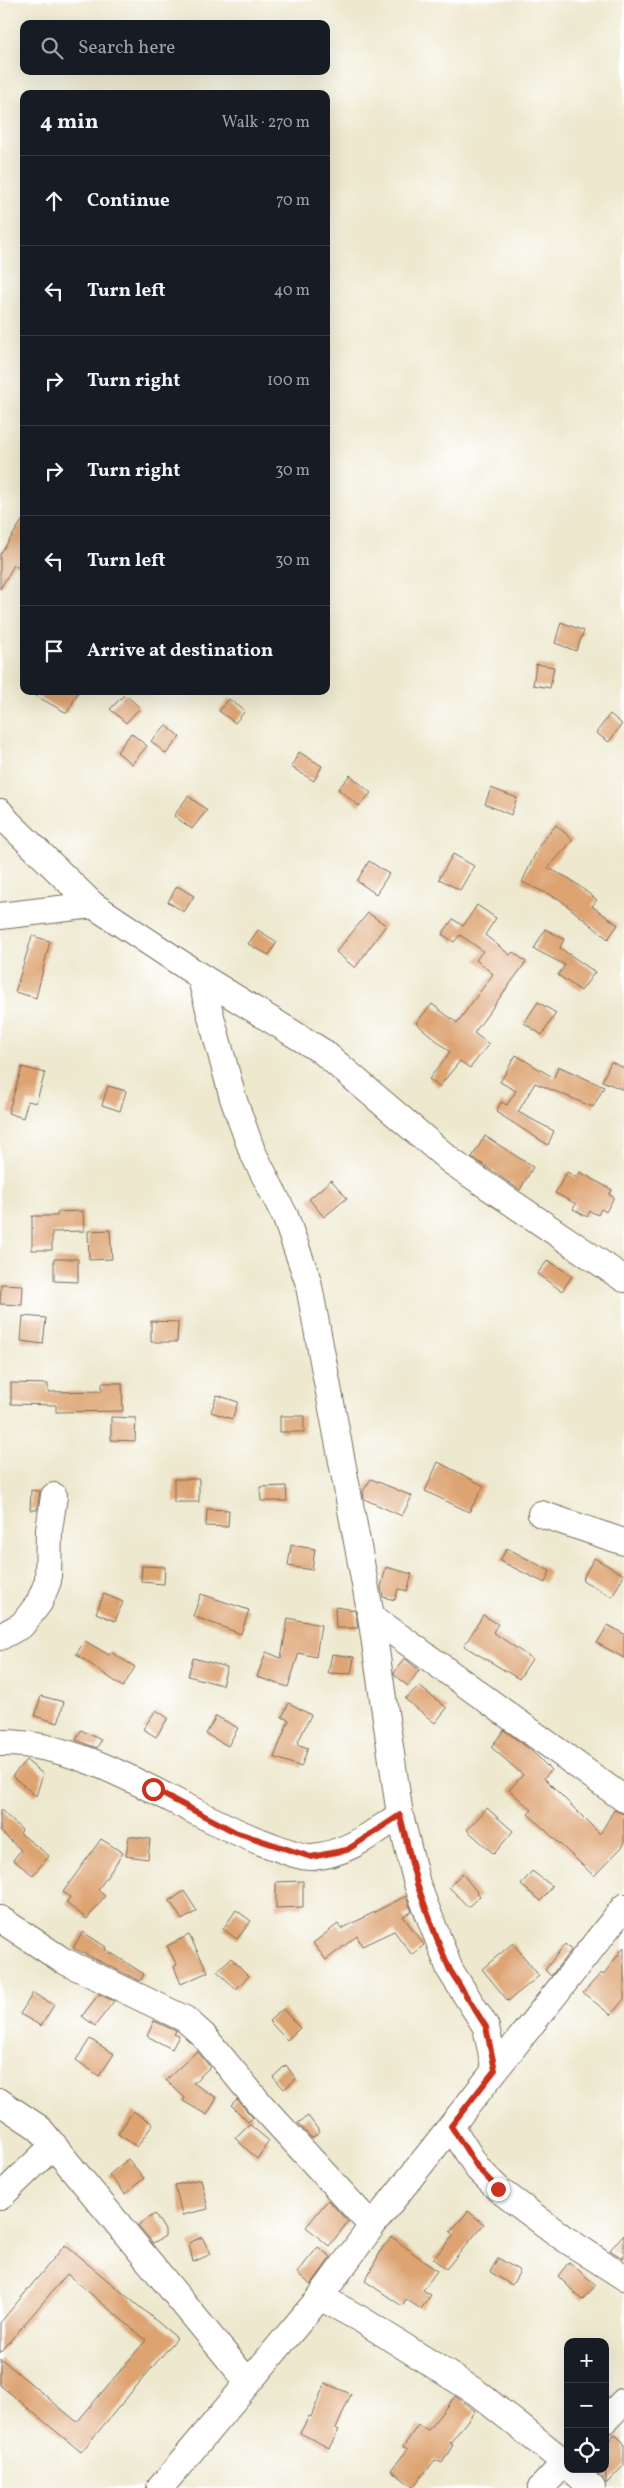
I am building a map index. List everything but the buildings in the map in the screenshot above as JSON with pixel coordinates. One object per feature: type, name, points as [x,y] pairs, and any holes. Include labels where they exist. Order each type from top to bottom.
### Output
[{"type":"street","points":[[0,812],[93,905],[200,976],[323,1052],[452,1162],[624,1279]]},
{"type":"street","points":[[0,916],[93,905]]},
{"type":"street","points":[[200,976],[233,1098],[252,1151],[285,1216],[308,1281],[371,1616],[400,1815],[417,1884],[450,1970],[486,2027],[495,2070]]},
{"type":"street","points":[[0,1637],[22,1625],[39,1604],[48,1582],[49,1530],[54,1496]]},
{"type":"street","points":[[541,1514],[624,1542]]},
{"type":"street","points":[[371,1616],[624,1799]]},
{"type":"street","points":[[0,1743],[16,1742],[70,1754],[153,1789],[235,1832],[311,1857],[347,1850],[400,1815]]},
{"type":"street","points":[[160,2488],[320,2297],[372,2226],[624,1907]]},
{"type":"street","points":[[0,1919],[62,1960],[185,2019],[204,2035],[260,2104],[372,2226]]},
{"type":"street","points":[[486,2027],[531,2025]]},
{"type":"street","points":[[0,2102],[39,2128],[248,2382]]},
{"type":"street","points":[[451,2126],[478,2168],[498,2189],[562,2237],[624,2277]]},
{"type":"street","points":[[0,2197],[54,2145]]},
{"type":"street","points":[[320,2297],[362,2320],[476,2392],[564,2461]]},
{"type":"street","points":[[609,2416],[624,2401]]},
{"type":"street","points":[[541,2488],[564,2468]]},
{"type":"street","points":[[577,2473],[592,2488]]},
{"type":"route","points":[[153,1789],[235,1832],[278,1848],[311,1857],[347,1850],[400,1815],[417,1884],[440,1947],[450,1970],[486,2027],[495,2070],[451,2126],[478,2168],[498,2189]]}]
